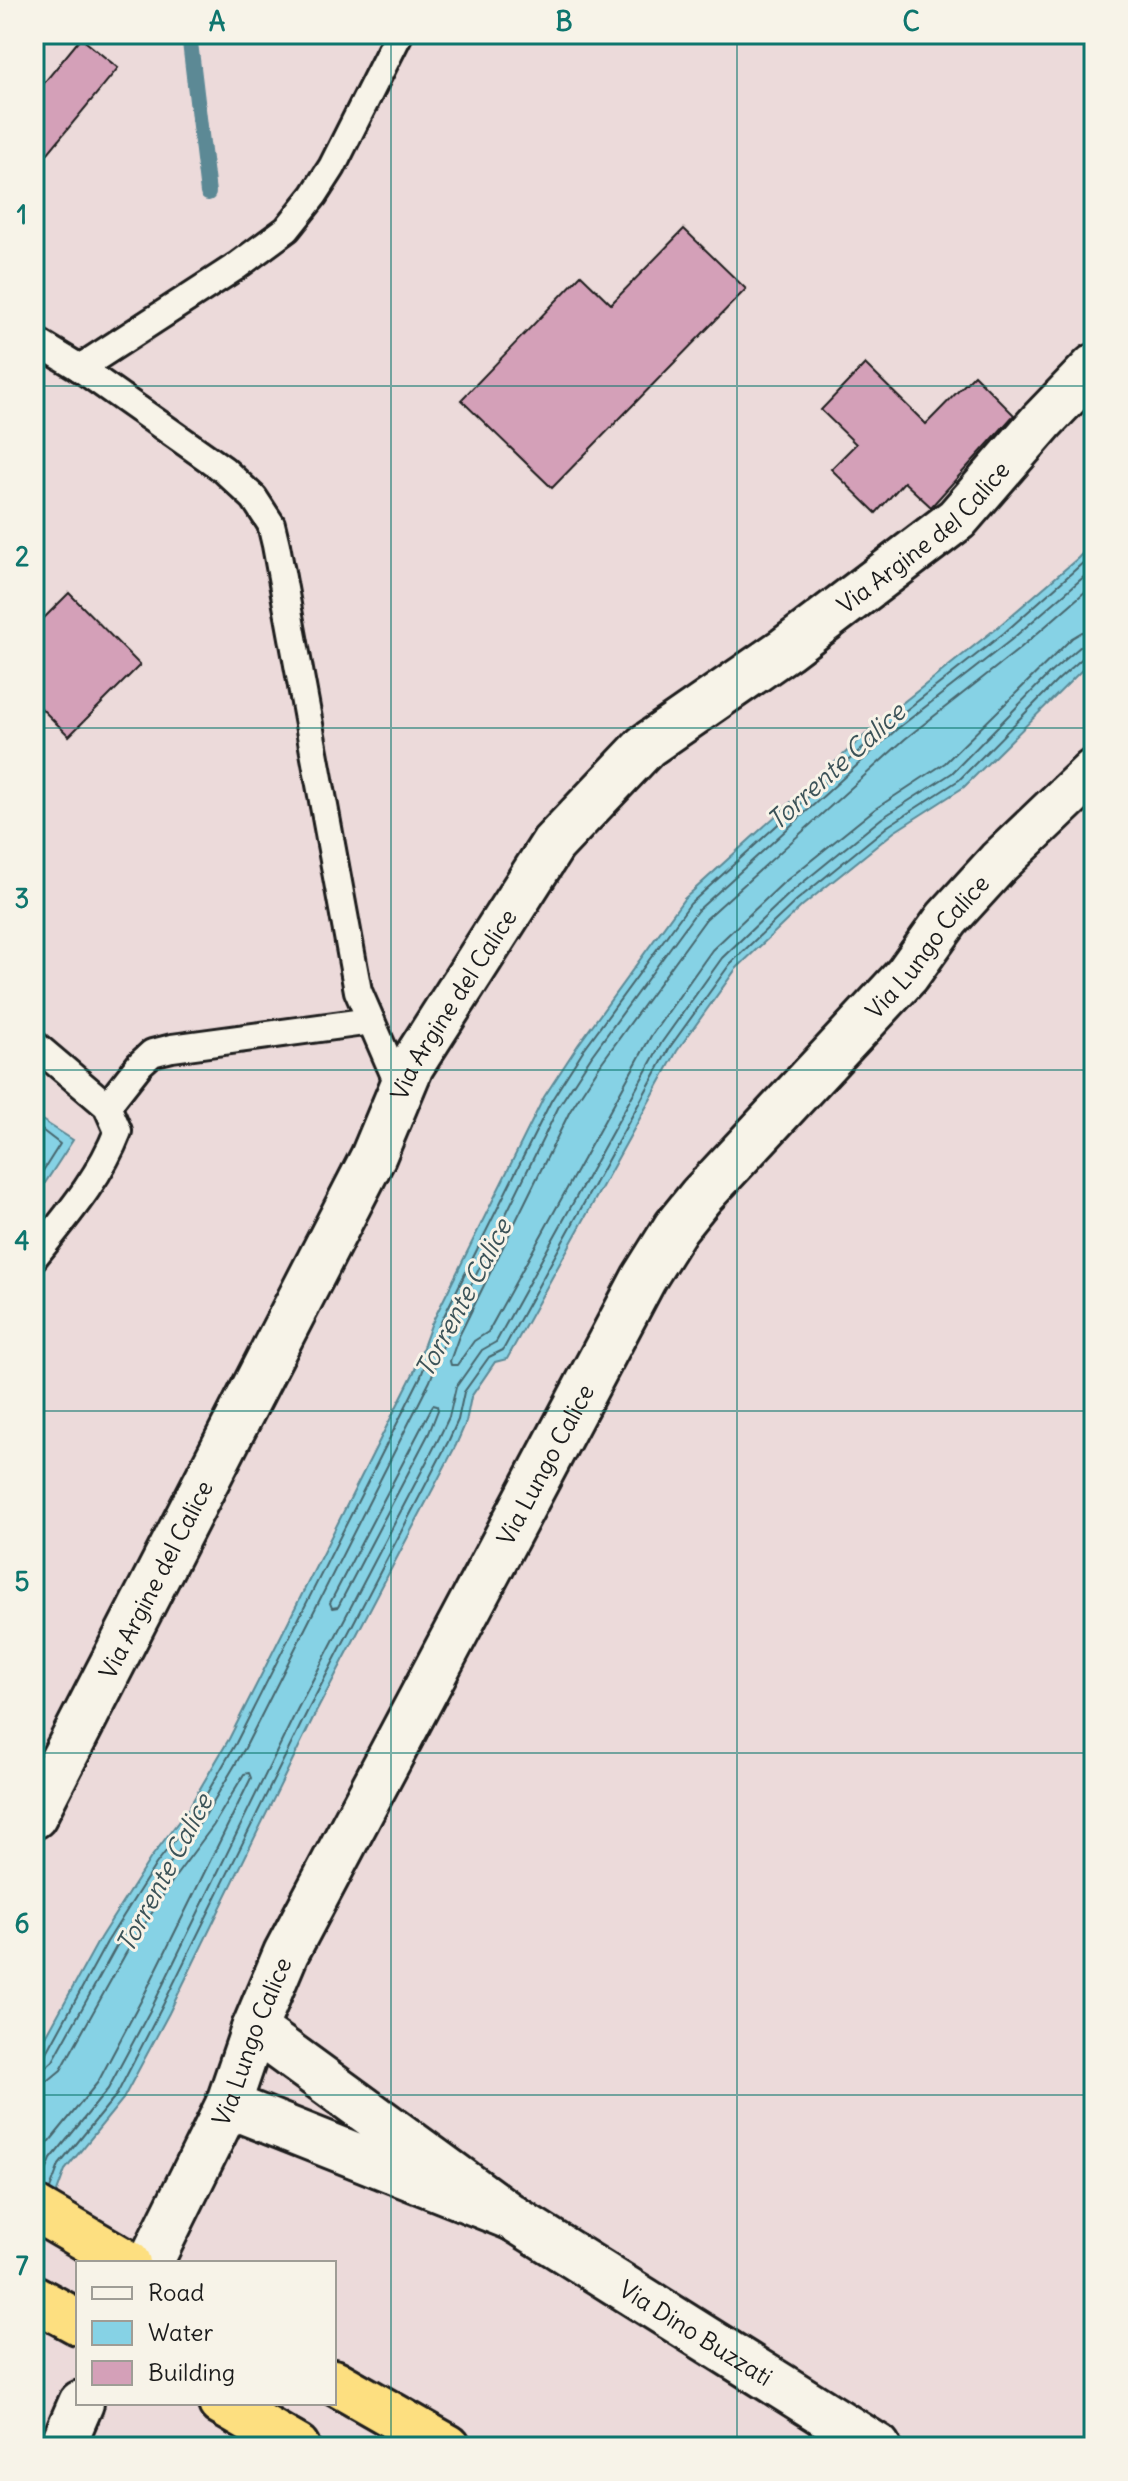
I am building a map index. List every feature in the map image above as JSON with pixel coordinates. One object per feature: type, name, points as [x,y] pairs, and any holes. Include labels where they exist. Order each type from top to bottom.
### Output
[{"type":"highway","points":[[34,2208],[125,2261]]},
{"type":"highway","points":[[34,2298],[76,2321]]},
{"type":"highway","points":[[336,2383],[448,2447]]},
{"type":"highway","points":[[224,2405],[297,2447]]},
{"type":"street","name":"Via Argine del Calice","points":[[34,1816],[373,1157],[411,1066],[553,844],[646,746],[786,649],[957,519],[1042,421],[1094,367]]},
{"type":"street","name":"Via Lungo Calice","points":[[151,2261],[228,2105],[254,2029],[286,1953],[644,1278],[676,1227],[701,1196],[907,975],[947,919],[999,862],[1094,771]]},
{"type":"street","name":"Via Dino Buzzati","points":[[254,2029],[513,2218],[878,2447]]},
{"type":"street","name":"Via Dino Buzzati","points":[[228,2105],[513,2218]]},
{"type":"street","points":[[62,2447],[80,2405]]},
{"type":"lane","points":[[80,368],[237,266],[287,229],[332,167],[399,34]]},
{"type":"lane","points":[[34,340],[80,368],[223,469],[254,498],[271,524],[358,991],[401,1090]]},
{"type":"lane","points":[[107,1106],[152,1053],[371,1021]]},
{"type":"lane","points":[[34,1044],[107,1106],[118,1131],[110,1151],[60,1227],[34,1257]]},
{"type":"water","name":"Torrente Calice","points":[[1094,541],[1094,658],[964,787],[894,832],[802,906],[736,969],[677,1051],[507,1359],[495,1362],[471,1397],[466,1422],[456,1445],[313,1718],[169,2013],[123,2099],[65,2170],[34,2255],[34,2058],[100,1938],[150,1859],[188,1809],[229,1739],[414,1372],[431,1325],[544,1097],[684,899],[886,716],[999,626]]},
{"type":"water","points":[[34,1115],[73,1140],[34,1200]]},
{"type":"building","points":[[81,38],[118,68],[34,170],[34,95]]},
{"type":"building","points":[[684,229],[746,289],[552,488],[461,400],[581,275],[611,304]]},
{"type":"building","points":[[865,364],[926,424],[974,375],[1014,415],[931,507],[904,482],[876,513],[831,469],[856,444],[821,410]]},
{"type":"building","points":[[69,593],[140,665],[69,736],[34,701],[34,628]]},
{"type":"waterway","points":[[189,34],[208,193]]}]
